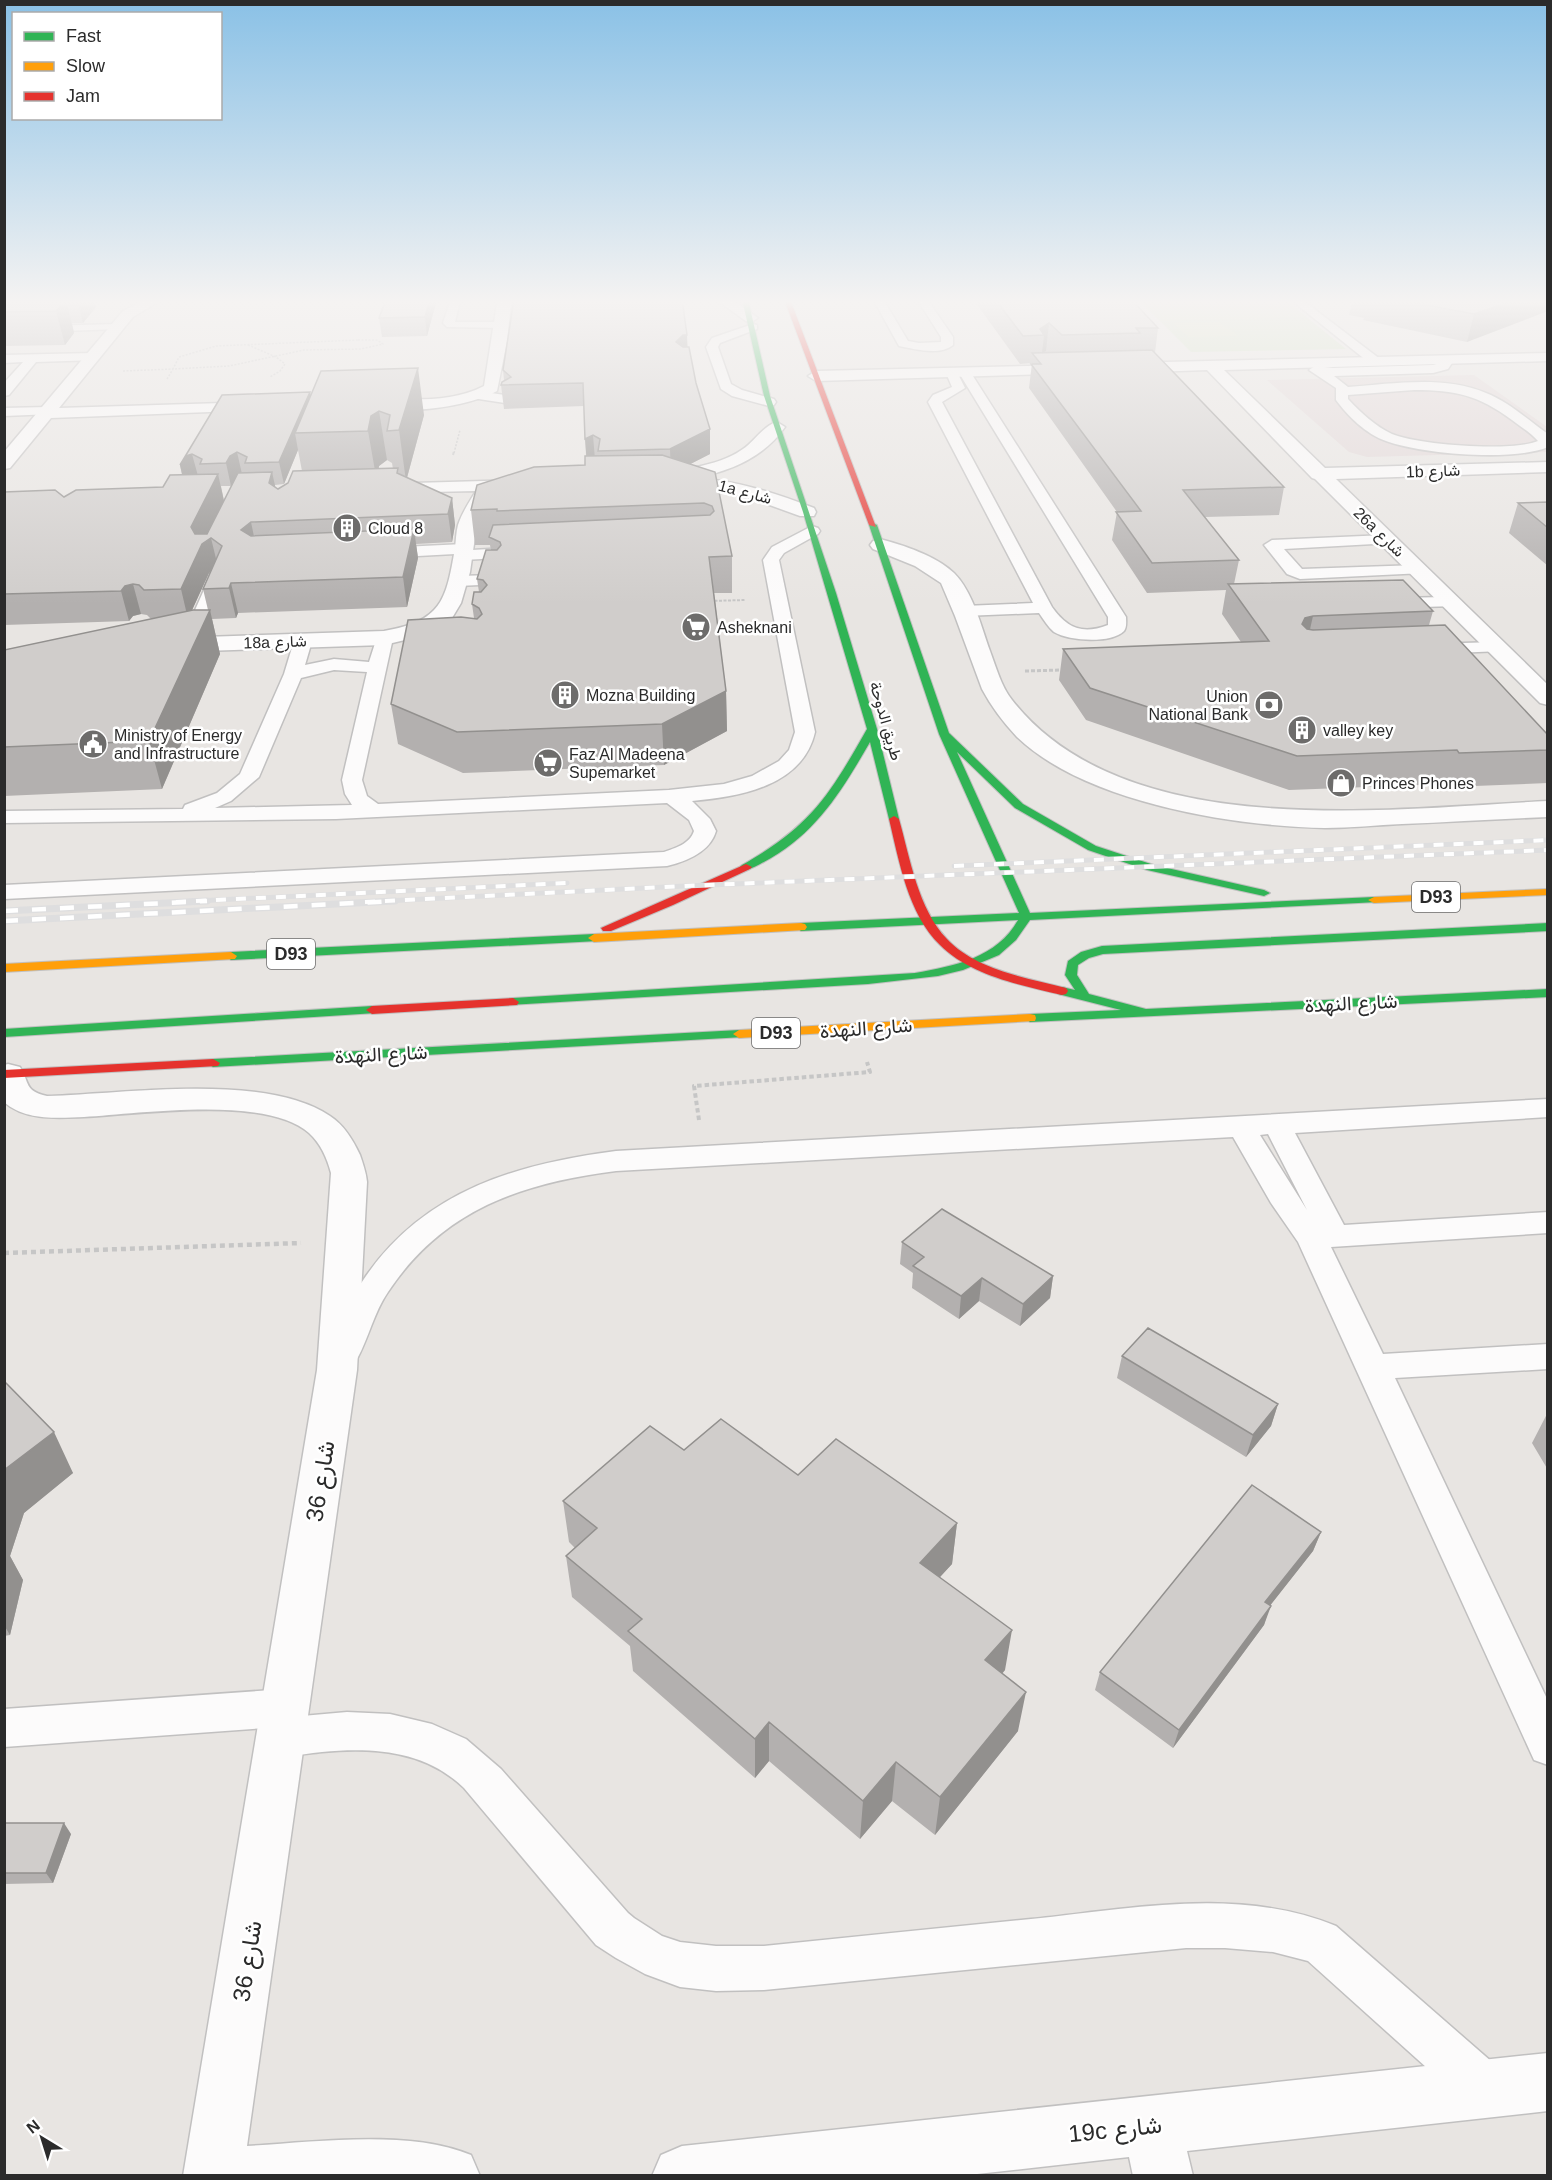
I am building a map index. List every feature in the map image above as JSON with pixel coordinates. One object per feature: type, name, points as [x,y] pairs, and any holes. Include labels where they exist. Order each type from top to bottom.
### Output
[{"type":"main road","points":[[4,1033],[847,981],[952,969],[994,954],[1011,942],[1022,929],[1026,916],[945,734],[879,545],[820,401]]},
{"type":"main road","name":"طريق الدوحة","points":[[769,402],[809,521],[872,729],[914,886],[927,921],[944,943],[975,962],[1026,980],[1145,1012]]},
{"type":"main road","points":[[577,939],[669,905],[768,856],[799,836],[815,819],[838,786],[872,729]]},
{"type":"main road","points":[[945,734],[981,772],[1019,806],[1092,848],[1161,870],[1246,890],[1325,903]]},
{"type":"main road","name":"D93","points":[[4,968],[1548,892]]},
{"type":"main road","points":[[1085,997],[1071,975],[1072,964],[1085,955],[1102,950],[1548,927]]},
{"type":"main road","name":"شارع النهدة","points":[[6,1074],[1145,1012],[1548,993]]},
{"type":"main road","points":[[1514,995],[1539,1006]]},
{"type":"street","points":[[4,464],[57,401]]},
{"type":"street","points":[[363,404],[445,401]]},
{"type":"street","name":"26a شارع","points":[[1245,401],[1548,698]]},
{"type":"street","points":[[48,412],[270,407]]},
{"type":"street","name":"1a شارع","points":[[777,427],[759,447],[737,461],[720,468],[657,481],[702,482],[738,487],[809,521]]},
{"type":"street","name":"1b شارع","points":[[1318,474],[1545,469]]},
{"type":"street","points":[[362,489],[394,483],[445,487],[543,484]]},
{"type":"street","points":[[430,632],[449,609],[463,556],[488,486]]},
{"type":"street","points":[[445,487],[463,556]]},
{"type":"street","points":[[879,545],[930,567],[947,578],[964,611],[999,699],[1010,715],[1046,747],[1101,776],[1190,806],[1255,817],[1327,820],[1548,809]]},
{"type":"street","name":"18a شارع","points":[[152,646],[384,638],[430,632]]},
{"type":"street","name":"شارع 36","points":[[6,1074],[10,1089],[24,1102],[47,1107],[204,1100],[258,1101],[309,1118],[328,1133],[341,1150],[348,1171],[349,1193],[337,1370],[213,2175]]},
{"type":"street","name":"19c شارع","points":[[682,2175],[1157,2150],[1486,2089],[1548,2082]]},
{"type":"street","points":[[244,2175],[380,2170],[450,2175]]},
{"type":"lane","points":[[765,401],[769,402]]},
{"type":"lane","points":[[936,401],[1044,608],[1059,627],[1069,631],[1096,634],[1117,628],[1119,624],[1117,617],[973,401]]},
{"type":"lane","points":[[1343,401],[1380,433],[1402,442],[1432,448],[1464,449],[1530,448],[1546,443],[1543,437],[1491,401]]},
{"type":"lane","points":[[4,412],[48,412]]},
{"type":"lane","points":[[9,819],[182,813],[297,814],[672,796],[726,790],[750,784],[786,766],[798,755],[804,743],[806,732],[772,557],[809,521]]},
{"type":"lane","points":[[1386,540],[1272,545],[1293,571],[1300,574],[1418,570]]},
{"type":"lane","points":[[416,567],[463,556],[499,544]]},
{"type":"lane","points":[[365,554],[463,556],[533,552]]},
{"type":"lane","points":[[463,556],[495,577]]},
{"type":"lane","points":[[188,645],[219,574]]},
{"type":"lane","points":[[1372,601],[1446,598]]},
{"type":"lane","points":[[964,611],[1044,608]]},
{"type":"lane","points":[[430,632],[463,619]]},
{"type":"lane","points":[[372,810],[359,802],[354,795],[352,780],[384,638]]},
{"type":"lane","points":[[182,813],[224,797],[246,781],[255,766],[293,674],[303,641]]},
{"type":"lane","points":[[1416,647],[1493,644]]},
{"type":"lane","points":[[293,674],[327,665],[362,665],[376,669]]},
{"type":"lane","points":[[297,814],[352,780]]},
{"type":"lane","points":[[4,892],[667,859],[690,849],[705,835],[705,825],[699,815],[672,796]]},
{"type":"lane","points":[[337,1370],[376,1285],[396,1257],[421,1233],[448,1212],[479,1194],[514,1180],[549,1170],[607,1162],[1548,1108]]},
{"type":"lane","points":[[1277,1125],[1373,1367],[1548,1746]]},
{"type":"lane","points":[[1240,1127],[1281,1196],[1323,1237],[1548,1222]]},
{"type":"lane","points":[[1373,1367],[1548,1356]]},
{"type":"lane","points":[[4,1728],[284,1723],[327,1730],[372,1731],[413,1738],[452,1753],[484,1781],[612,1929],[636,1946],[667,1961],[698,1968],[764,1968],[1186,1926],[1273,1930],[1320,1942],[1486,2089]]},
{"type":"path","points":[[445,487],[476,401]]},
{"type":"path","points":[[708,602],[779,599]]},
{"type":"path","points":[[988,672],[1071,669]]},
{"type":"path","points":[[705,1156],[694,1086],[870,1072],[860,1029]]},
{"type":"path","points":[[4,1253],[309,1243]]},
{"type":"shaded area","points":[[1291,401],[1510,401],[1547,427],[1547,452],[1367,457],[1349,452]]},
{"type":"building","points":[[219,401],[306,401],[279,462],[245,463],[247,457],[237,452],[230,456],[226,463],[200,464],[202,459],[192,454],[186,456],[180,465]]},
{"type":"building","points":[[309,401],[408,401],[399,430],[387,431],[390,415],[379,411],[371,416],[368,431],[295,433]]},
{"type":"building","points":[[584,401],[701,401],[710,429],[670,449],[598,451],[600,439],[593,435],[585,439]]},
{"type":"building","points":[[1058,401],[1201,401],[1284,487],[1183,490],[1239,560],[1152,563],[1116,512],[1141,511]]},
{"type":"building","points":[[662,455],[715,472],[732,556],[709,557],[726,691],[662,724],[457,732],[391,704],[408,620],[461,617],[477,619],[482,614],[479,608],[472,604],[474,592],[481,592],[487,585],[483,580],[477,579],[486,550],[497,550],[501,545],[500,542],[489,537],[493,525],[710,515],[714,511],[712,506],[704,503],[471,510],[477,485],[534,467],[585,465],[585,456]]},
{"type":"building","points":[[398,468],[397,473],[452,498],[448,514],[251,522],[241,530],[251,536],[414,529],[403,577],[231,583],[229,588],[203,589],[222,546],[211,538],[202,544],[181,589],[144,590],[139,585],[133,584],[125,586],[121,591],[4,594],[4,492],[55,490],[64,497],[76,490],[163,487],[170,475],[218,474],[191,527],[195,534],[207,534],[238,473],[272,472],[269,483],[278,489],[288,483],[293,471]]},
{"type":"building","points":[[1548,502],[1548,528],[1518,503]]},
{"type":"building","points":[[1403,580],[1433,611],[1313,616],[1305,618],[1302,624],[1307,629],[1313,630],[1445,625],[1548,735],[1548,750],[1459,753],[1457,750],[1297,756],[1090,688],[1063,649],[1269,641],[1228,584]]},
{"type":"building","points":[[193,610],[210,610],[149,741],[4,747],[4,650]]},
{"type":"building","points":[[942,1209],[1053,1276],[1023,1304],[982,1278],[961,1296],[913,1266],[924,1257],[902,1242]]},
{"type":"building","points":[[1148,1328],[1278,1404],[1253,1435],[1122,1356]]},
{"type":"building","points":[[4,1383],[54,1432],[4,1470]]},
{"type":"building","points":[[721,1419],[798,1475],[836,1439],[957,1523],[920,1563],[1012,1630],[985,1660],[1026,1692],[940,1797],[896,1762],[863,1801],[769,1722],[755,1739],[628,1631],[642,1619],[566,1556],[597,1528],[563,1501],[650,1426],[684,1450]]},
{"type":"building","points":[[1252,1485],[1321,1532],[1265,1602],[1271,1606],[1179,1730],[1100,1672]]},
{"type":"building","points":[[4,1823],[64,1823],[46,1873],[4,1873]]},
{"type":"railway","points":[[954,866],[1548,840]]},
{"type":"railway","points":[[365,902],[685,886],[1548,850]]},
{"type":"railway","points":[[176,902],[567,883]]},
{"type":"railway","points":[[4,911],[207,901]]},
{"type":"railway","points":[[4,921],[395,901]]},
{"type":"traffic: fast","points":[[769,401],[832,593],[872,730],[894,819]]},
{"type":"traffic: fast","points":[[873,525],[944,734],[1026,916]]},
{"type":"traffic: fast","points":[[746,867],[771,853],[808,825],[835,793],[872,729]]},
{"type":"traffic: fast","points":[[944,734],[1019,806],[1092,848],[1151,868],[1264,893]]},
{"type":"traffic: fast","points":[[801,927],[1374,900]]},
{"type":"traffic: fast","points":[[513,1002],[868,981],[938,973],[959,968],[994,953],[1012,938],[1026,916]]},
{"type":"traffic: fast","points":[[1085,997],[1071,975],[1072,964],[1085,955],[1102,950],[1548,927]]},
{"type":"traffic: fast","points":[[231,956],[594,938]]},
{"type":"traffic: fast","points":[[1062,991],[1145,1012]]},
{"type":"traffic: fast","points":[[1030,1018],[1548,993]]},
{"type":"traffic: fast","points":[[4,1033],[372,1010]]},
{"type":"traffic: fast","points":[[213,1063],[739,1034]]},
{"type":"traffic: slow","points":[[1374,900],[1548,892]]},
{"type":"traffic: slow","points":[[594,938],[801,927]]},
{"type":"traffic: slow","points":[[4,968],[231,956]]},
{"type":"traffic: slow","points":[[739,1034],[1030,1018]]},
{"type":"traffic: jam","points":[[826,401],[873,525]]},
{"type":"traffic: jam","points":[[894,819],[918,901],[925,916],[943,942],[968,960],[983,967],[1016,979],[1062,991]]},
{"type":"traffic: jam","points":[[607,928],[669,903],[746,867]]},
{"type":"traffic: jam","points":[[372,1010],[513,1002]]},
{"type":"traffic: jam","points":[[4,1074],[213,1063]]},
{"type":"place","name":"Cloud 8","points":[[347,528]]},
{"type":"place","name":"Asheknani","points":[[696,627]]},
{"type":"place","name":"Mozna Building","points":[[565,695]]},
{"type":"place","name":"Union National Bank","points":[[1269,705]]},
{"type":"place","name":"valley key","points":[[1302,730]]},
{"type":"place","name":"Ministry of Energy and Infrastructure","points":[[93,744]]},
{"type":"place","name":"Faz Al Madeena Supemarket","points":[[548,763]]},
{"type":"place","name":"Princes Phones","points":[[1341,783]]}]
